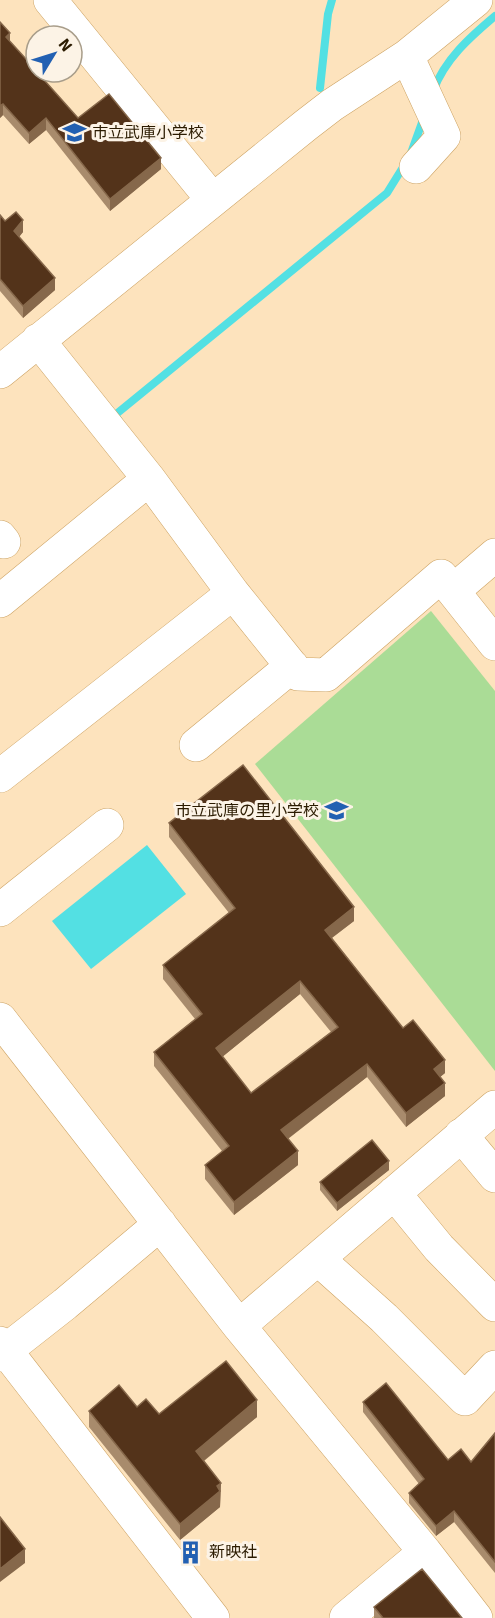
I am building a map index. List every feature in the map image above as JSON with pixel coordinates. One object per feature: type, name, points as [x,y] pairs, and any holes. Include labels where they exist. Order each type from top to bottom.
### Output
[{"type":"street","points":[[50,0],[212,199]]},
{"type":"street","points":[[0,372],[212,199],[332,105],[407,56],[476,0]]},
{"type":"street","points":[[407,56],[444,136],[416,167]]},
{"type":"street","points":[[38,340],[149,479],[232,593],[298,674],[326,675],[441,576],[495,644]]},
{"type":"street","points":[[0,601],[149,479]]},
{"type":"street","points":[[453,591],[495,555]]},
{"type":"street","points":[[0,776],[232,593]]},
{"type":"street","points":[[196,745],[292,666]]},
{"type":"street","points":[[0,910],[107,825]]},
{"type":"street","points":[[0,1018],[239,1326],[425,1551],[476,1618]]},
{"type":"street","points":[[239,1326],[495,1107]]},
{"type":"street","points":[[462,1135],[495,1176]]},
{"type":"street","points":[[394,1193],[439,1248],[495,1305]]},
{"type":"street","points":[[160,1224],[2,1350],[213,1618]]},
{"type":"street","points":[[318,1259],[384,1318],[465,1399],[495,1367]]},
{"type":"street","points":[[346,1618],[425,1551]]},
{"type":"green space","points":[[431,611],[495,691],[495,1071],[255,764]]},
{"type":"water","points":[[147,845],[186,894],[91,969],[52,921]]},
{"type":"building","points":[[0,22],[10,33],[6,37],[24,57],[24,84],[48,84],[78,118],[109,94],[161,158],[110,199],[46,118],[29,133],[3,104],[0,106]]},
{"type":"building","points":[[16,212],[23,220],[14,231],[55,278],[23,306],[0,279],[0,215],[5,221]]},
{"type":"building","points":[[243,765],[354,907],[325,930],[403,1028],[413,1020],[445,1060],[434,1069],[445,1083],[406,1113],[367,1064],[281,1130],[298,1151],[234,1202],[205,1165],[229,1146],[154,1052],[202,1014],[163,965],[235,908],[169,823]],"holes":[[[300,981],[338,1027],[251,1093],[216,1048]]]},
{"type":"building","points":[[372,1140],[389,1161],[337,1203],[320,1182]]},
{"type":"building","points":[[226,1361],[257,1400],[196,1451],[221,1483],[217,1486],[220,1491],[180,1524],[89,1411],[119,1385],[137,1407],[146,1399],[159,1414]]},
{"type":"building","points":[[386,1383],[448,1460],[461,1449],[471,1462],[495,1433],[495,1562],[454,1511],[436,1526],[409,1493],[424,1479],[363,1402]]},
{"type":"building","points":[[0,1517],[25,1549],[0,1569]]},
{"type":"building","points":[[422,1569],[462,1618],[383,1618],[374,1607]]},
{"type":"waterway","points":[[320,88],[328,14],[332,0]]},
{"type":"waterway","points":[[433,91],[451,59],[495,16]]},
{"type":"waterway","points":[[411,153],[424,117]]},
{"type":"waterway","points":[[119,421],[115,415],[387,193],[405,164]]},
{"type":"place","name":"市立武庫小学校","points":[[74,133]]},
{"type":"place","name":"市立武庫の里小学校","points":[[337,811]]},
{"type":"place","name":"新映社","points":[[191,1552]]}]
